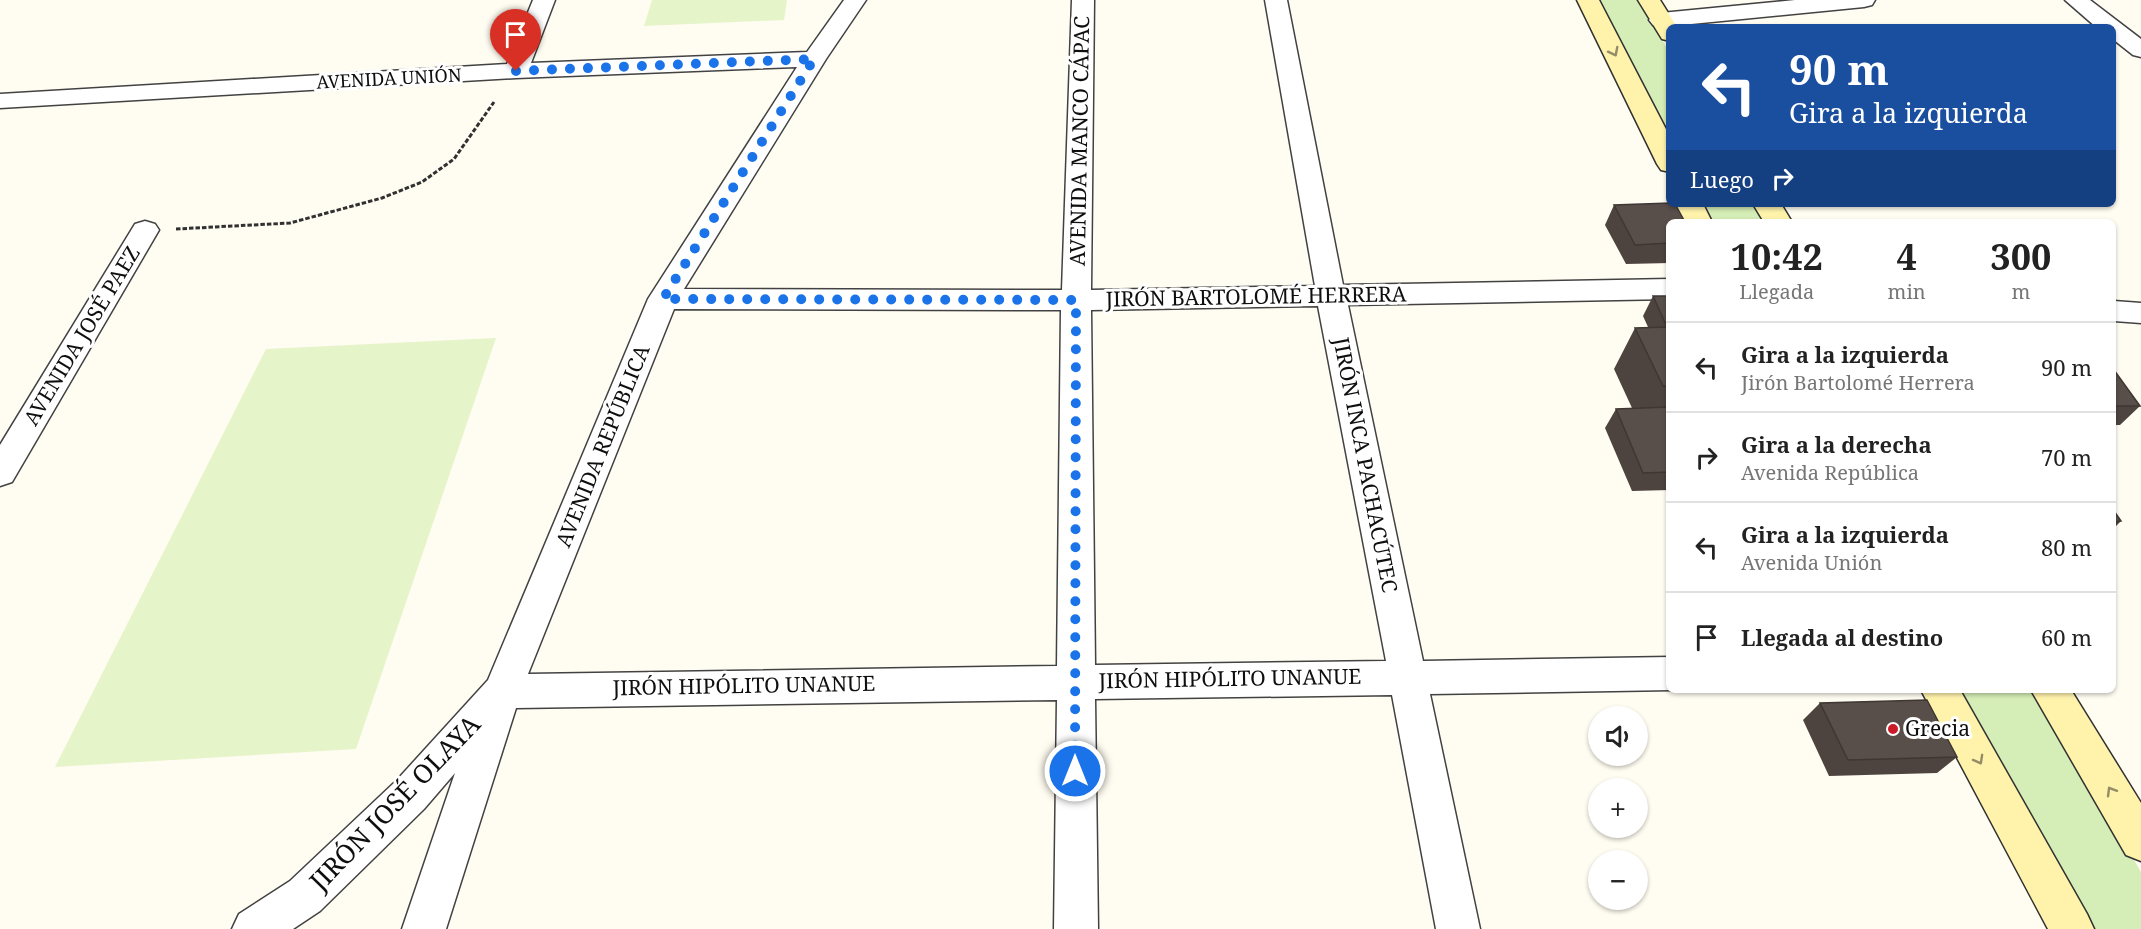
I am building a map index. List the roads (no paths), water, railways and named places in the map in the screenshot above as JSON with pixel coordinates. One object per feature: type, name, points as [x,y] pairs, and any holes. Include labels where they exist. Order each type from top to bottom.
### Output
[{"type":"street","points":[[516,71],[544,0]]},
{"type":"street","name":"AVENIDA REPÚBLICA","points":[[424,929],[502,690],[663,299],[814,59],[855,0]]},
{"type":"street","name":"AVENIDA MANCO CÁPAC","points":[[1076,929],[1076,300],[1083,0]]},
{"type":"street","name":"JIRÓN INCA PACHACÚTEC","points":[[1276,0],[1331,296],[1458,929]]},
{"type":"street","points":[[1588,0],[1666,156]]},
{"type":"street","points":[[1649,0],[1665,27]]},
{"type":"street","points":[[1687,24],[1864,0]]},
{"type":"street","points":[[2076,0],[2107,24]]},
{"type":"street","points":[[2116,31],[2141,50]]},
{"type":"street","name":"AVENIDA UNIÓN","points":[[0,101],[516,71],[814,59]]},
{"type":"street","name":"AVENIDA JOSÉ PAEZ","points":[[0,473],[146,230]]},
{"type":"street","name":"JIRÓN BARTOLOMÉ HERRERA","points":[[663,299],[1076,300],[1666,289]]},
{"type":"street","points":[[2116,311],[2141,313]]},
{"type":"street","name":"JIRÓN HIPÓLITO UNANUE","points":[[502,690],[1666,674]]},
{"type":"street","name":"JIRÓN JOSÉ OLAYA","points":[[254,929],[305,896],[410,795],[502,690]]},
{"type":"street","points":[[1942,693],[2072,929]]},
{"type":"street","points":[[2051,693],[2141,841]]},
{"type":"place","name":"Grecia","points":[[1893,729]]}]
